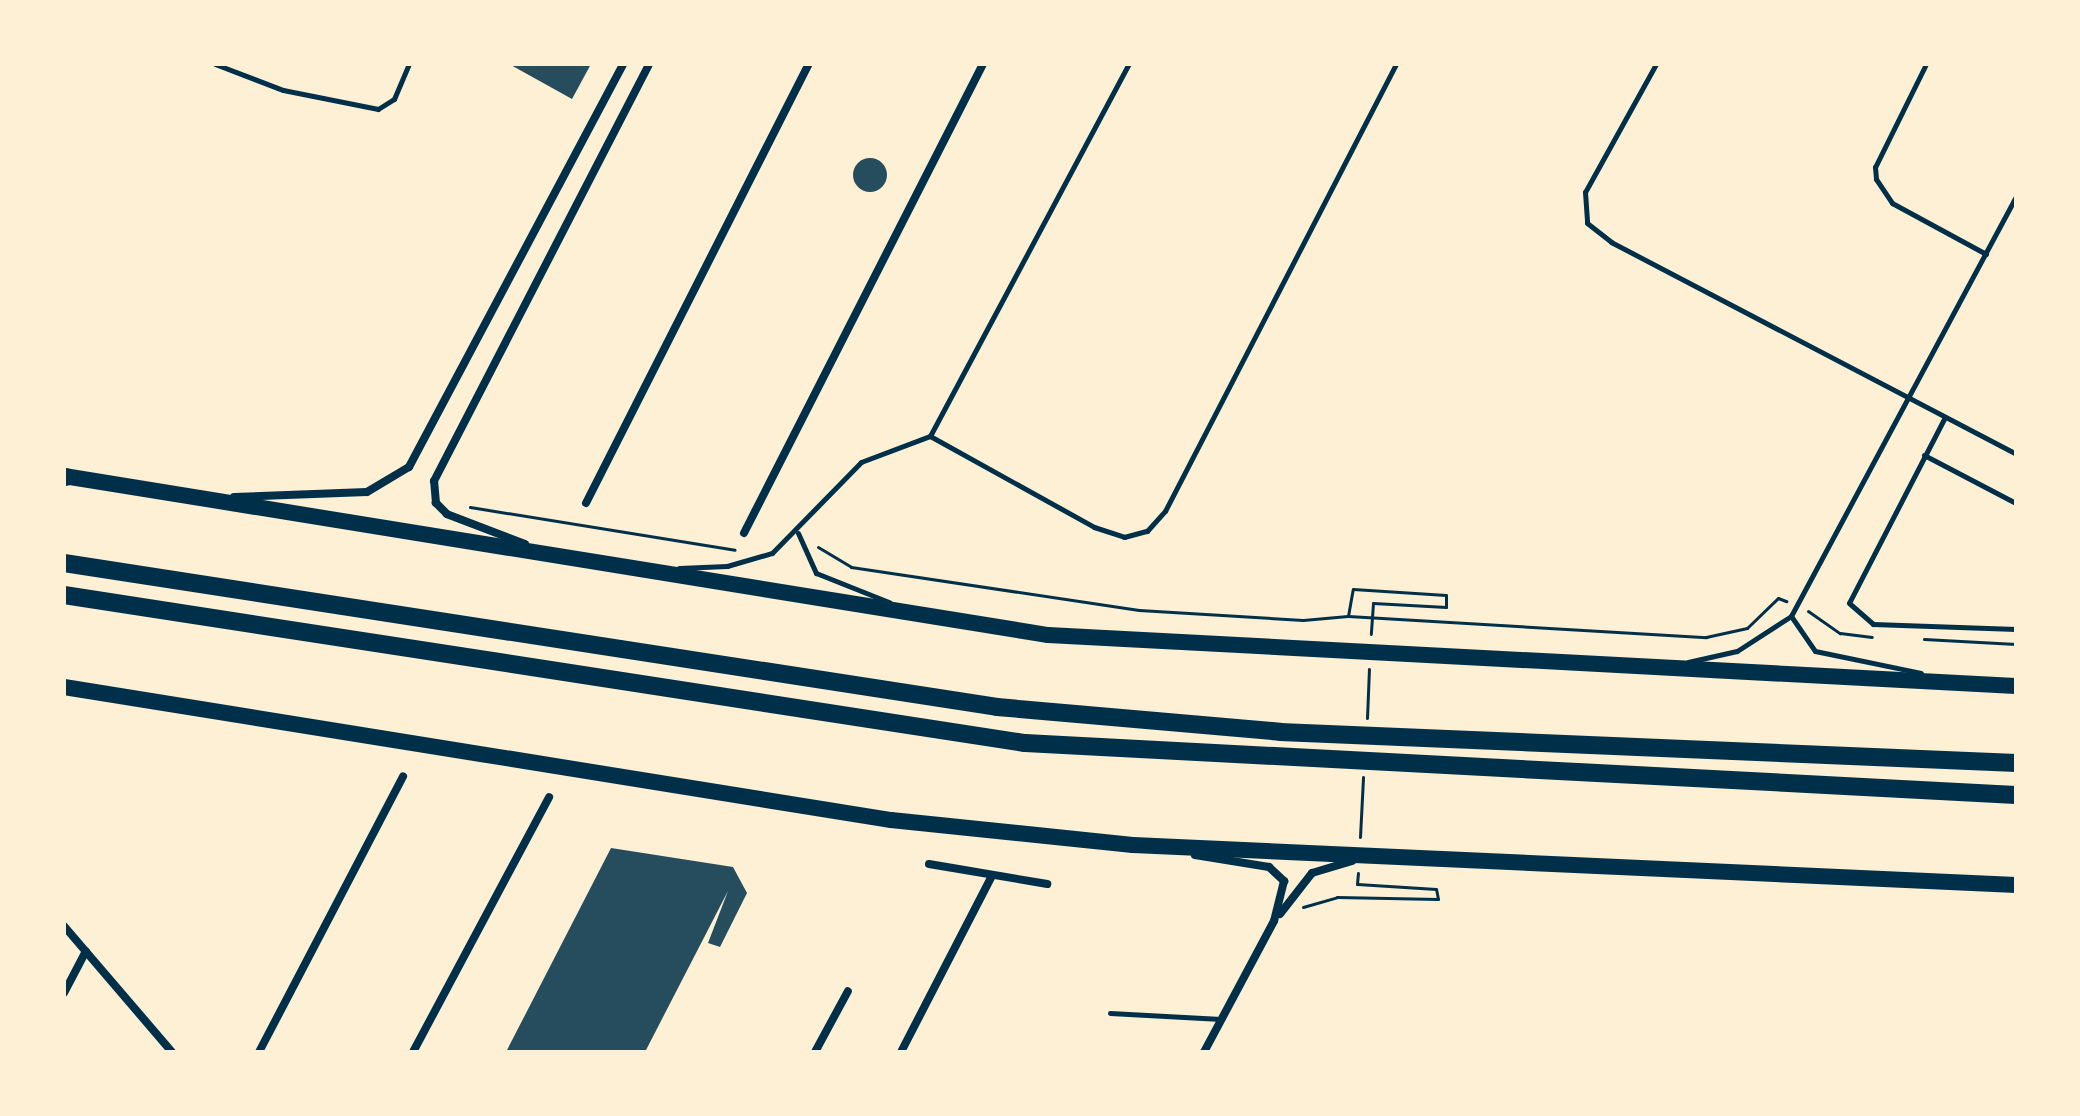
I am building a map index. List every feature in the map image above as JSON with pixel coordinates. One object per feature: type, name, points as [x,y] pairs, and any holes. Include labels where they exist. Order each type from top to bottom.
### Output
[{"type":"highway","points":[[65,477],[1048,635],[1242,651],[2014,686]]},
{"type":"highway","points":[[64,563],[997,707],[1280,732],[2016,763]]},
{"type":"highway","points":[[64,595],[1025,743],[2016,795]]},
{"type":"highway","points":[[64,687],[891,820],[1133,845],[2016,885]]},
{"type":"street","points":[[199,498],[367,492],[409,467],[623,64]]},
{"type":"street","points":[[567,560],[447,514],[436,503],[434,481],[649,64]]},
{"type":"street","points":[[586,503],[809,64]]},
{"type":"street","points":[[744,533],[983,64]]},
{"type":"street","points":[[259,1052],[403,776]]},
{"type":"street","points":[[413,1052],[549,797]]},
{"type":"street","points":[[1133,845],[1269,867],[1284,881],[1274,921]]},
{"type":"street","points":[[1204,1052],[1274,921],[1319,868],[1394,855]]},
{"type":"street","points":[[929,864],[991,878],[1047,884]]},
{"type":"street","points":[[901,1052],[991,878]]},
{"type":"street","points":[[64,926],[172,1052]]},
{"type":"street","points":[[64,993],[86,951]]},
{"type":"street","points":[[815,1052],[848,991]]},
{"type":"lane","points":[[215,64],[366,109],[394,99],[409,64]]},
{"type":"lane","points":[[634,570],[749,561],[798,533],[861,462],[930,436],[1129,64]]},
{"type":"lane","points":[[930,436],[1094,527],[1124,537],[1147,531],[1172,498],[1396,64]]},
{"type":"lane","points":[[1656,64],[1585,192],[1587,223],[1611,242],[2016,454]]},
{"type":"lane","points":[[1926,64],[1875,167],[1876,179],[1892,203],[1986,254]]},
{"type":"lane","points":[[1635,669],[1737,651],[1791,616],[1906,396],[2016,197]]},
{"type":"lane","points":[[1945,417],[1854,582],[1855,615],[1873,624],[2016,629]]},
{"type":"lane","points":[[1924,455],[2016,503]]},
{"type":"lane","points":[[798,533],[816,573],[917,612]]},
{"type":"lane","points":[[1791,616],[1806,643],[1833,657],[2014,686]]},
{"type":"lane","points":[[1110,1013],[1222,1019]]},
{"type":"path","points":[[456,501],[747,551]]},
{"type":"path","points":[[798,533],[851,567],[1139,610],[1348,616],[1706,637],[1747,628],[1778,598],[1796,605]]},
{"type":"path","points":[[1348,616],[1353,589],[1446,595],[1446,607],[1373,603]]},
{"type":"path","points":[[1274,921],[1337,897],[1438,899],[1436,889],[1357,884]]},
{"type":"building","points":[[509,64],[591,64],[572,99]]},
{"type":"building","points":[[870,158],[882,163],[887,175],[882,187],[870,192],[858,187],[853,175],[858,163]]},
{"type":"building","points":[[611,848],[733,867],[747,893],[720,947],[708,943],[728,891],[645,1052],[506,1052]]}]
